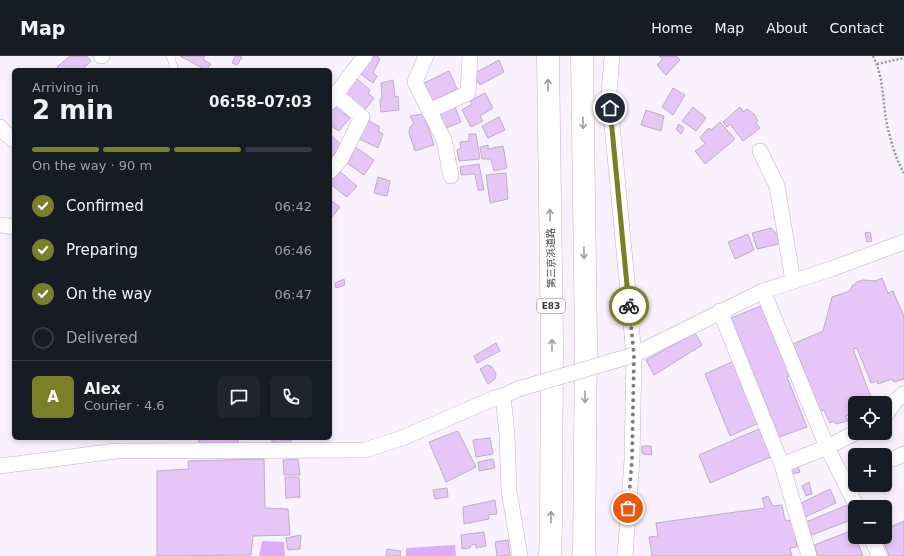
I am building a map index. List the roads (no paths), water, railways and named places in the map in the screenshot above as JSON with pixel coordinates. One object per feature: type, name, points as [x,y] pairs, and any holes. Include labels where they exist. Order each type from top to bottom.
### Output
[{"type":"highway","name":"第三京浜道路","points":[[548,56],[552,344],[552,525],[550,556]]},
{"type":"highway","points":[[582,56],[586,343],[584,556]]},
{"type":"street","points":[[332,169],[341,159],[362,117],[333,99],[365,56]]},
{"type":"street","points":[[426,56],[415,82],[428,111],[444,140],[451,176]]},
{"type":"street","points":[[428,111],[468,94],[470,56]]},
{"type":"street","points":[[612,56],[609,92],[634,355],[632,460],[624,556]]},
{"type":"street","points":[[0,127],[12,138]]},
{"type":"street","points":[[760,151],[778,186],[793,281]]},
{"type":"street","points":[[0,225],[12,227]]},
{"type":"street","points":[[0,466],[116,451],[196,444],[365,450],[402,438],[495,398],[634,355],[763,291],[831,269],[904,242]]},
{"type":"street","points":[[763,291],[827,447],[854,500]]},
{"type":"street","points":[[720,312],[782,465],[809,556]]},
{"type":"street","points":[[892,406],[904,394]]},
{"type":"street","points":[[503,396],[507,434],[509,491],[520,556]]},
{"type":"street","points":[[782,465],[827,447],[848,436]]},
{"type":"street","points":[[892,459],[904,454]]},
{"type":"street","points":[[874,544],[879,556]]},
{"type":"lane","points":[[170,56],[173,68]]}]
